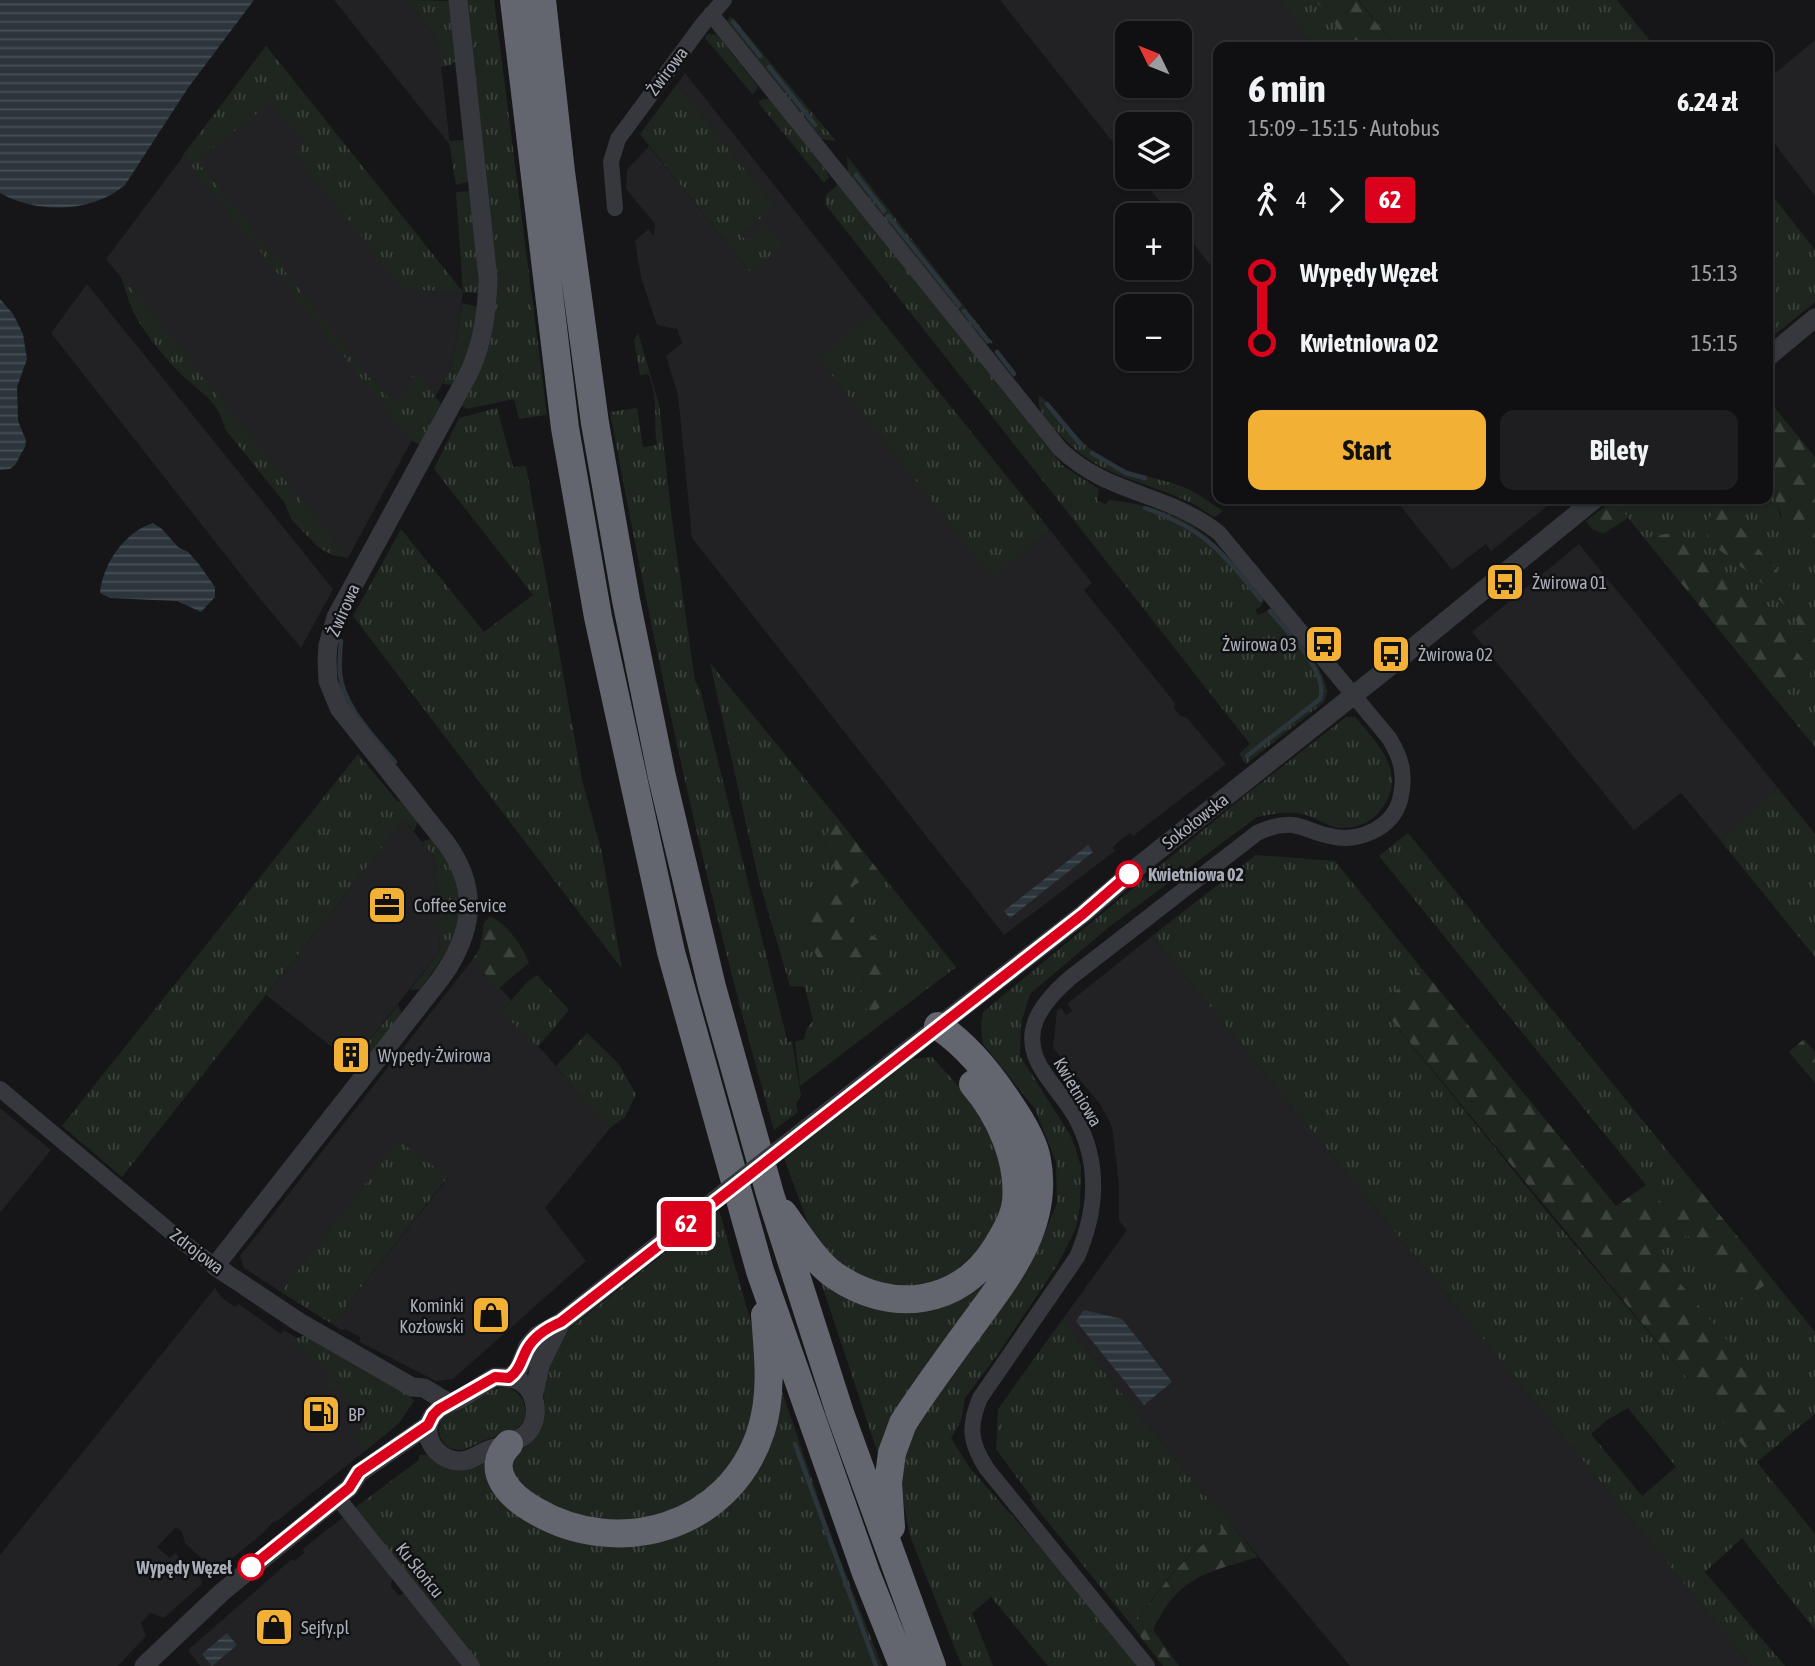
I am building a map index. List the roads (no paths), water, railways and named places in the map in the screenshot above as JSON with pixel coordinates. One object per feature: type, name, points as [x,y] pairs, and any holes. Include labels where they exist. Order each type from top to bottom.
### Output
[{"type":"highway","points":[[514,0],[565,428],[598,617],[671,952],[760,1270],[866,1573],[903,1666]]},
{"type":"highway","points":[[542,0],[561,172],[594,423],[662,777],[712,987],[770,1194],[840,1413],[932,1666]]},
{"type":"highway","points":[[770,1194],[805,1243],[832,1274],[863,1291],[894,1300],[927,1299],[964,1283],[987,1262],[1007,1230],[1016,1203],[1014,1167],[1002,1129],[982,1095],[944,1046],[938,1026]]},
{"type":"highway","points":[[891,1555],[891,1502],[888,1483],[892,1453],[903,1423],[1016,1264],[1032,1226],[1040,1191],[1037,1158],[1019,1118],[995,1081],[955,1037],[938,1026]]},
{"type":"highway","points":[[509,1444],[502,1451],[499,1461],[500,1475],[508,1491],[545,1516],[578,1530],[616,1535],[649,1531],[668,1526],[706,1506],[730,1485],[748,1461],[767,1408],[768,1350],[760,1270]]},
{"type":"street","name":"Żwirowa","points":[[215,1266],[449,965],[462,944],[469,908],[463,874],[453,853],[342,714],[328,681],[327,659],[336,617],[470,371],[482,340],[488,302],[488,279],[458,0]]},
{"type":"street","name":"Żwirowa","points":[[615,208],[611,162],[615,145],[649,96],[724,0]]},
{"type":"street","name":"Kwietniowa","points":[[711,14],[1060,449],[1081,467],[1105,481],[1187,511],[1219,533],[1389,738],[1402,762],[1403,785],[1399,805],[1384,824],[1367,835],[1350,838],[1333,837],[1296,825],[1270,827],[1256,833],[1070,978],[1048,998],[1039,1011],[1034,1028],[1032,1044],[1035,1057],[1043,1073],[1071,1110],[1084,1137],[1093,1171],[1094,1198],[1087,1231],[1077,1257],[980,1398],[971,1422],[972,1434],[977,1451],[987,1469],[1147,1666]]},
{"type":"street","points":[[1773,353],[1815,318]]},
{"type":"street","name":"Sokołowska","points":[[509,1378],[518,1370],[533,1340],[561,1322],[1083,914],[1140,864],[1353,696],[1589,504]]},
{"type":"street","name":"Zdrojowa","points":[[0,1088],[215,1266],[299,1322],[412,1387],[424,1388],[449,1403]]},
{"type":"street","name":"Sokołowska","points":[[533,1398],[544,1354],[561,1322]]},
{"type":"street","points":[[144,1666],[221,1593],[343,1493],[359,1472],[429,1423],[439,1409],[495,1377],[521,1382],[533,1398],[535,1415],[525,1436],[460,1461],[441,1456],[432,1445],[429,1423],[412,1387]]},
{"type":"street","points":[[343,1493],[368,1481],[401,1457],[432,1445]]},
{"type":"street","name":"Ku Słońcu","points":[[343,1493],[472,1666]]},
{"type":"waterway","points":[[733,22],[760,56]]},
{"type":"waterway","points":[[769,67],[815,125]]},
{"type":"waterway","points":[[856,175],[884,211]]},
{"type":"waterway","points":[[888,216],[959,305]]},
{"type":"waterway","points":[[964,311],[988,341]]},
{"type":"waterway","points":[[997,352],[1014,374]]},
{"type":"waterway","points":[[1047,404],[1081,445]]},
{"type":"waterway","points":[[1092,453],[1126,473],[1145,478]]},
{"type":"waterway","points":[[1145,508],[1183,525],[1211,544],[1261,600]]},
{"type":"waterway","points":[[1247,756],[1320,699],[1319,677],[1313,665],[1270,611]]},
{"type":"waterway","points":[[341,641],[340,674],[347,699],[395,762]]},
{"type":"waterway","points":[[795,1444],[876,1666]]},
{"type":"place","name":"Żwirowa 01","points":[[1505,582]]},
{"type":"place","name":"Żwirowa 03","points":[[1324,644]]},
{"type":"place","name":"Żwirowa 02","points":[[1391,654]]},
{"type":"place","name":"Kwietniowa 02","points":[[1129,874]]},
{"type":"place","name":"Coffee Service","points":[[387,905]]},
{"type":"place","name":"Wypędy-Żwirowa","points":[[351,1055]]},
{"type":"place","name":"Kominki Kozłowski","points":[[491,1315]]},
{"type":"place","name":"BP","points":[[321,1414]]},
{"type":"place","name":"Wypędy Węzeł","points":[[251,1567]]},
{"type":"place","name":"Sejfy.pl","points":[[274,1627]]}]
